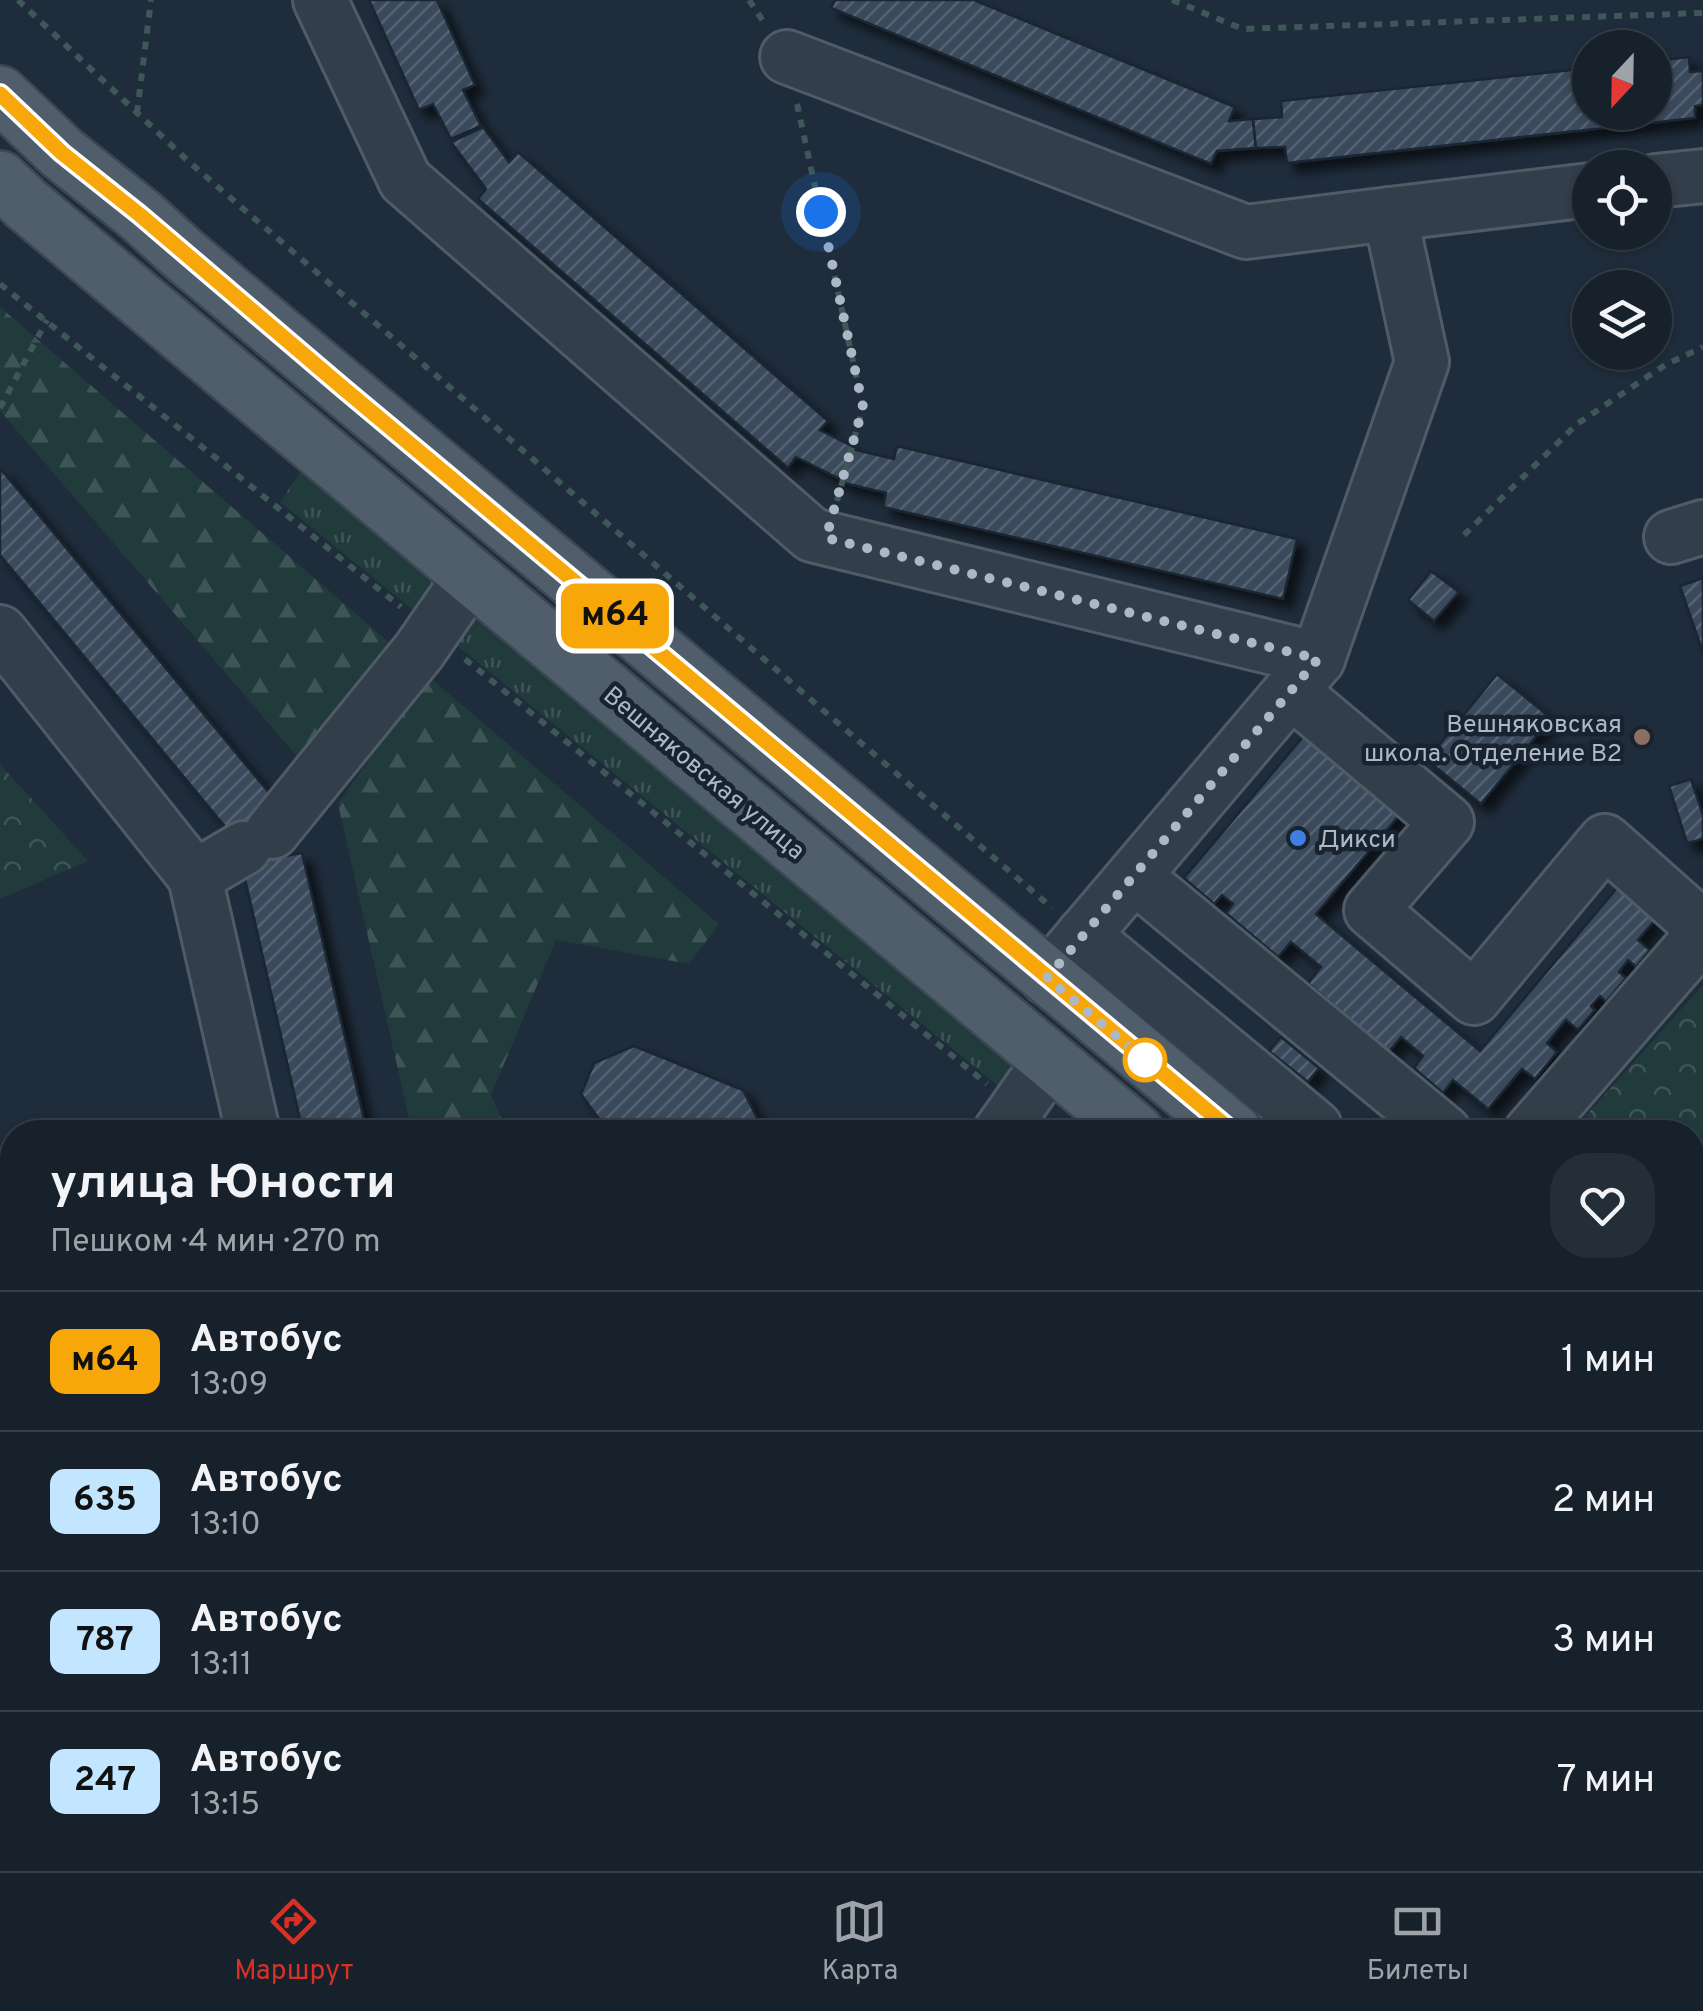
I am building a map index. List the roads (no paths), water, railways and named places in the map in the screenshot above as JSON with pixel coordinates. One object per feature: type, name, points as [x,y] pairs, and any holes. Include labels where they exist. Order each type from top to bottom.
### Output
[{"type":"main road","points":[[0,94],[62,153],[1219,1120]]},
{"type":"main road","name":"Вешняковская улица","points":[[0,179],[1121,1120]]},
{"type":"street","points":[[320,0],[404,180],[812,535],[1304,675],[1447,822],[1371,910],[1474,998],[1605,841],[1703,931],[1541,1120]]},
{"type":"street","points":[[787,57],[1246,232],[1572,192]]},
{"type":"street","points":[[1672,180],[1703,176]]},
{"type":"street","points":[[1047,978],[1304,675],[1422,362],[1390,214]]},
{"type":"street","points":[[242,384],[231,363],[238,340],[259,329],[282,336]]},
{"type":"street","points":[[195,876],[258,840],[419,651],[471,576]]},
{"type":"street","points":[[0,632],[195,876],[250,1120]]},
{"type":"street","points":[[1134,876],[1429,1120]]},
{"type":"street","points":[[1083,936],[1304,1120]]},
{"type":"street","points":[[1010,1120],[1050,1061]]},
{"type":"place","name":"Вешняковская школа. Отделение В2","points":[[1642,737]]},
{"type":"place","name":"Дикси","points":[[1298,838]]}]
